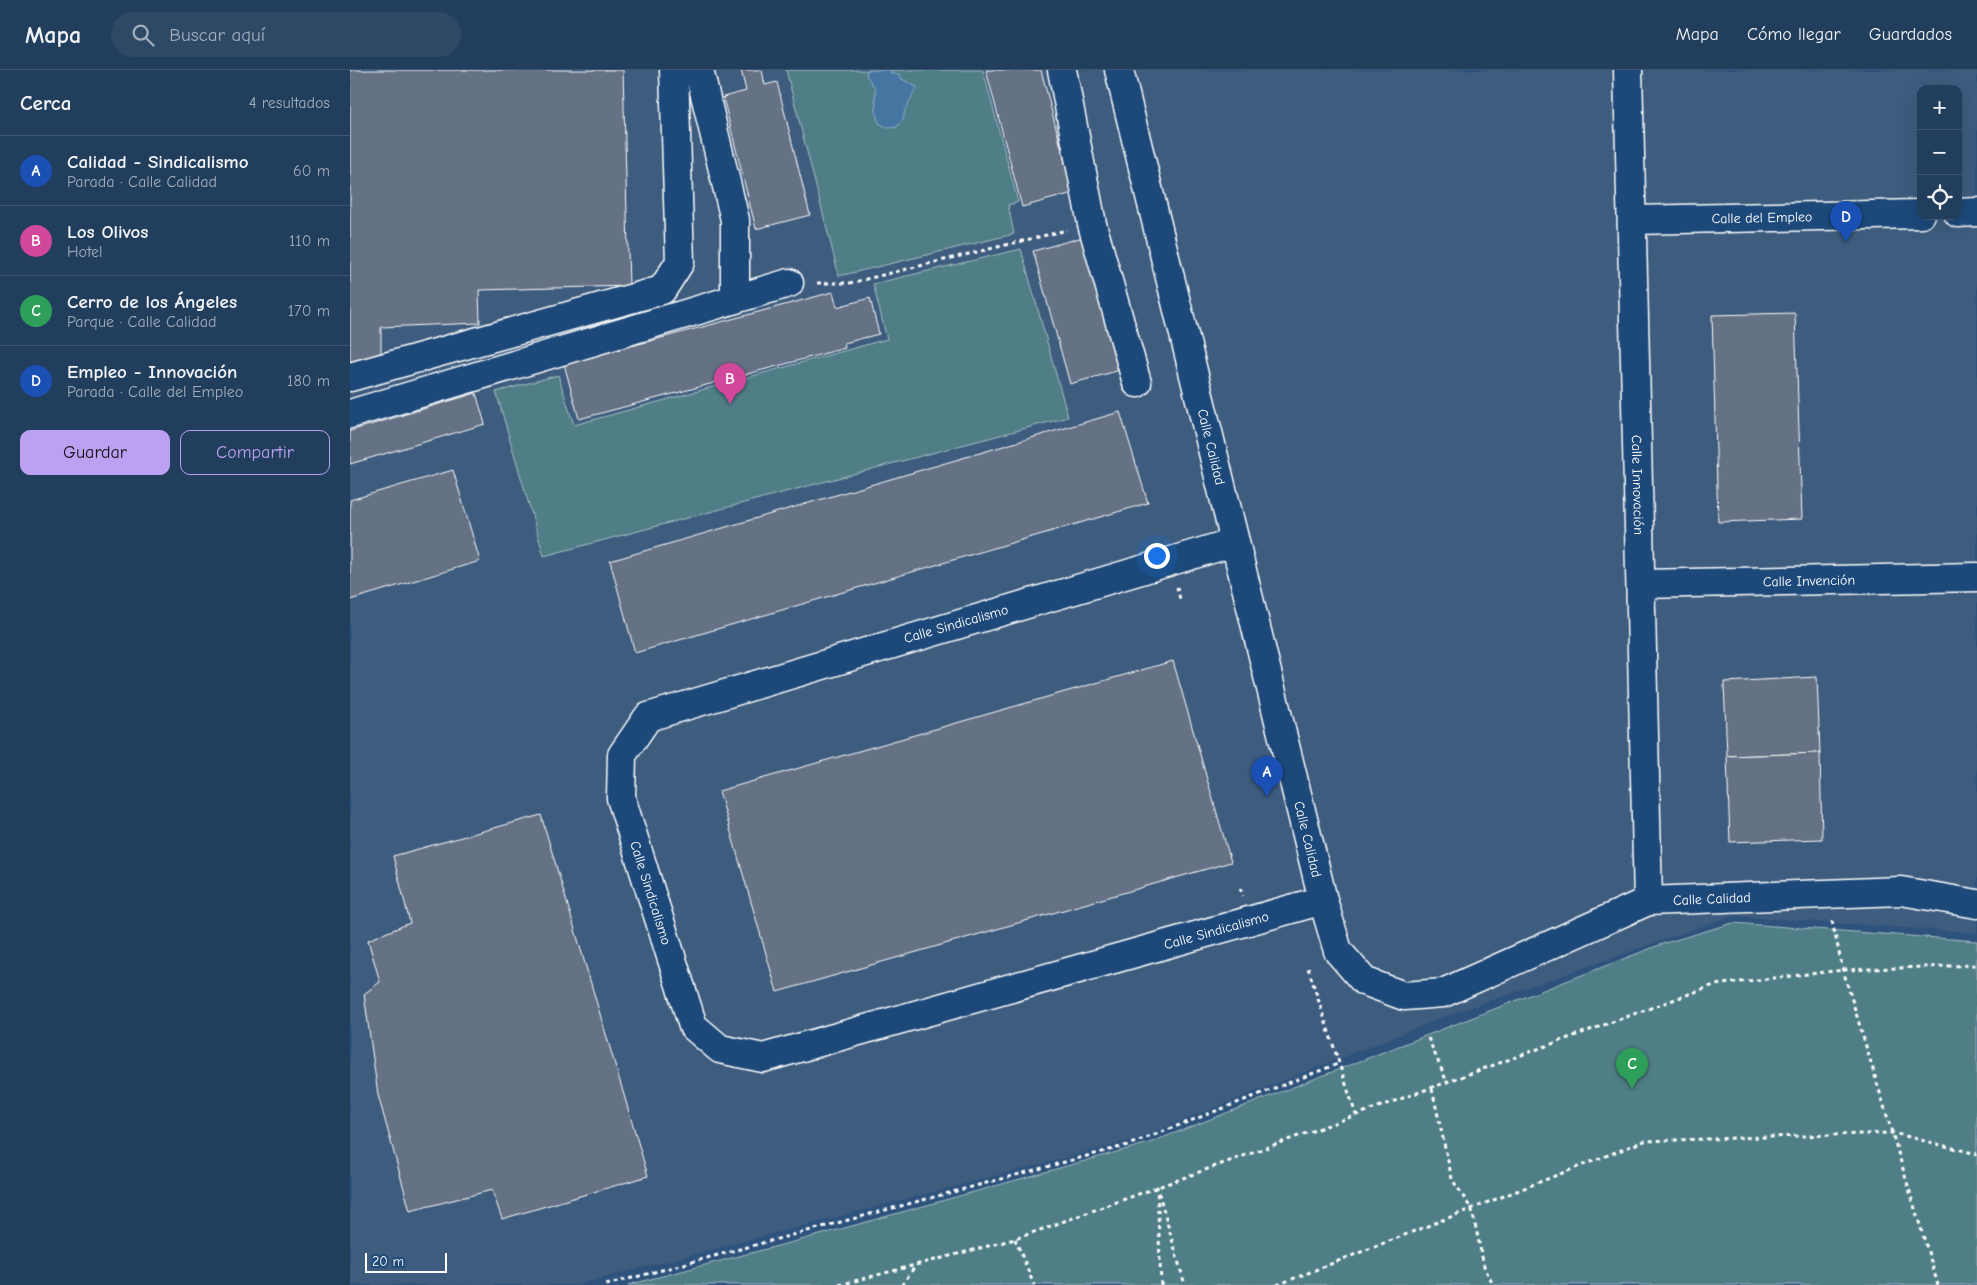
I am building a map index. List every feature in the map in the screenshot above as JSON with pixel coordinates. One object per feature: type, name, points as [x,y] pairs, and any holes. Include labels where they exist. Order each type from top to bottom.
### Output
[{"type":"street","points":[[350,377],[662,290],[680,262],[674,70]]},
{"type":"street","points":[[699,70],[735,220],[735,299]]},
{"type":"street","points":[[1062,70],[1092,224],[1137,383]]},
{"type":"street","name":"Calle Calidad","points":[[1119,70],[1323,900],[1338,951],[1364,981],[1404,996],[1443,993],[1648,901],[1901,891],[1977,904]]},
{"type":"street","name":"Calle Innovación","points":[[1628,70],[1648,901]]},
{"type":"street","points":[[1962,213],[1977,212]]},
{"type":"street","name":"Calle del Empleo","points":[[1633,220],[1917,214]]},
{"type":"street","points":[[350,414],[789,283]]},
{"type":"street","name":"Calle Sindicalismo","points":[[1235,542],[648,717],[622,755],[621,798],[694,1026],[720,1049],[763,1058],[1323,900]]},
{"type":"street","name":"Calle Invención","points":[[1641,584],[1977,577]]},
{"type":"path","points":[[789,283],[850,283],[1092,224]]},
{"type":"path","points":[[1825,894],[1843,970],[1938,1285]]},
{"type":"path","points":[[838,1285],[1015,1239],[1714,985],[1843,970],[1977,965]]},
{"type":"path","points":[[1308,968],[1356,1116]]},
{"type":"path","points":[[1428,1038],[1447,1082]]},
{"type":"path","points":[[606,1285],[1128,1145],[1340,1064]]},
{"type":"path","points":[[1432,1089],[1452,1179],[1472,1210],[1484,1266],[1493,1285]]},
{"type":"path","points":[[1277,1285],[1644,1141],[1893,1133],[1977,1154]]},
{"type":"path","points":[[1157,1187],[1162,1285]]},
{"type":"path","points":[[1157,1187],[1185,1285]]},
{"type":"path","points":[[1015,1239],[1034,1285]]},
{"type":"path","points":[[902,1285],[916,1265]]},
{"type":"shaded area","points":[[350,70],[1977,70],[1977,933],[1732,916],[1447,1016],[1134,1140],[576,1285],[350,1285]]},
{"type":"shaded area","points":[[867,70],[891,70],[891,74],[899,74],[902,79],[917,87],[905,110],[903,120],[897,127],[888,128],[879,123],[876,114],[875,88],[866,75]]},
{"type":"green space","points":[[786,70],[983,70],[1018,202],[1008,205],[1014,234],[839,276]]},
{"type":"green space","points":[[1021,249],[1068,417],[544,556],[496,392],[558,375],[574,425],[887,339],[873,284]]},
{"type":"green space","points":[[1733,923],[1977,941],[1977,1285],[628,1285],[816,1236],[1149,1143],[1662,944]]},
{"type":"building","points":[[350,70],[623,70],[629,286],[479,290],[480,323],[381,327],[381,362],[350,362]]},
{"type":"building","points":[[741,70],[762,70],[765,85],[777,82],[810,215],[756,229],[723,97],[746,91]]},
{"type":"building","points":[[986,70],[1041,70],[1073,193],[1022,207]]},
{"type":"building","points":[[1087,236],[1124,369],[1070,384],[1033,251]]},
{"type":"building","points":[[833,292],[837,307],[870,298],[879,334],[844,343],[845,348],[579,419],[564,364]]},
{"type":"building","points":[[1795,313],[1802,519],[1718,522],[1712,315]]},
{"type":"building","points":[[476,393],[485,424],[350,464],[350,431]]},
{"type":"building","points":[[1120,412],[1148,503],[635,653],[610,561]]},
{"type":"building","points":[[453,470],[480,561],[350,600],[350,500]]},
{"type":"building","points":[[1173,661],[1231,862],[777,992],[719,791]]},
{"type":"building","points":[[1817,677],[1820,753],[1727,756],[1724,682]]},
{"type":"building","points":[[1820,753],[1822,839],[1730,842],[1727,756]]},
{"type":"building","points":[[541,815],[648,1176],[502,1219],[492,1190],[410,1211],[378,1095],[364,994],[380,982],[368,940],[410,923],[393,856]]},
{"type":"place","name":"Empleo - Innovación","points":[[1846,242]]},
{"type":"place","name":"Los Olivos","points":[[730,404]]},
{"type":"place","name":"Calidad - Sindicalismo","points":[[1267,797]]},
{"type":"place","name":"Cerro de los Ángeles","points":[[1632,1089]]}]
